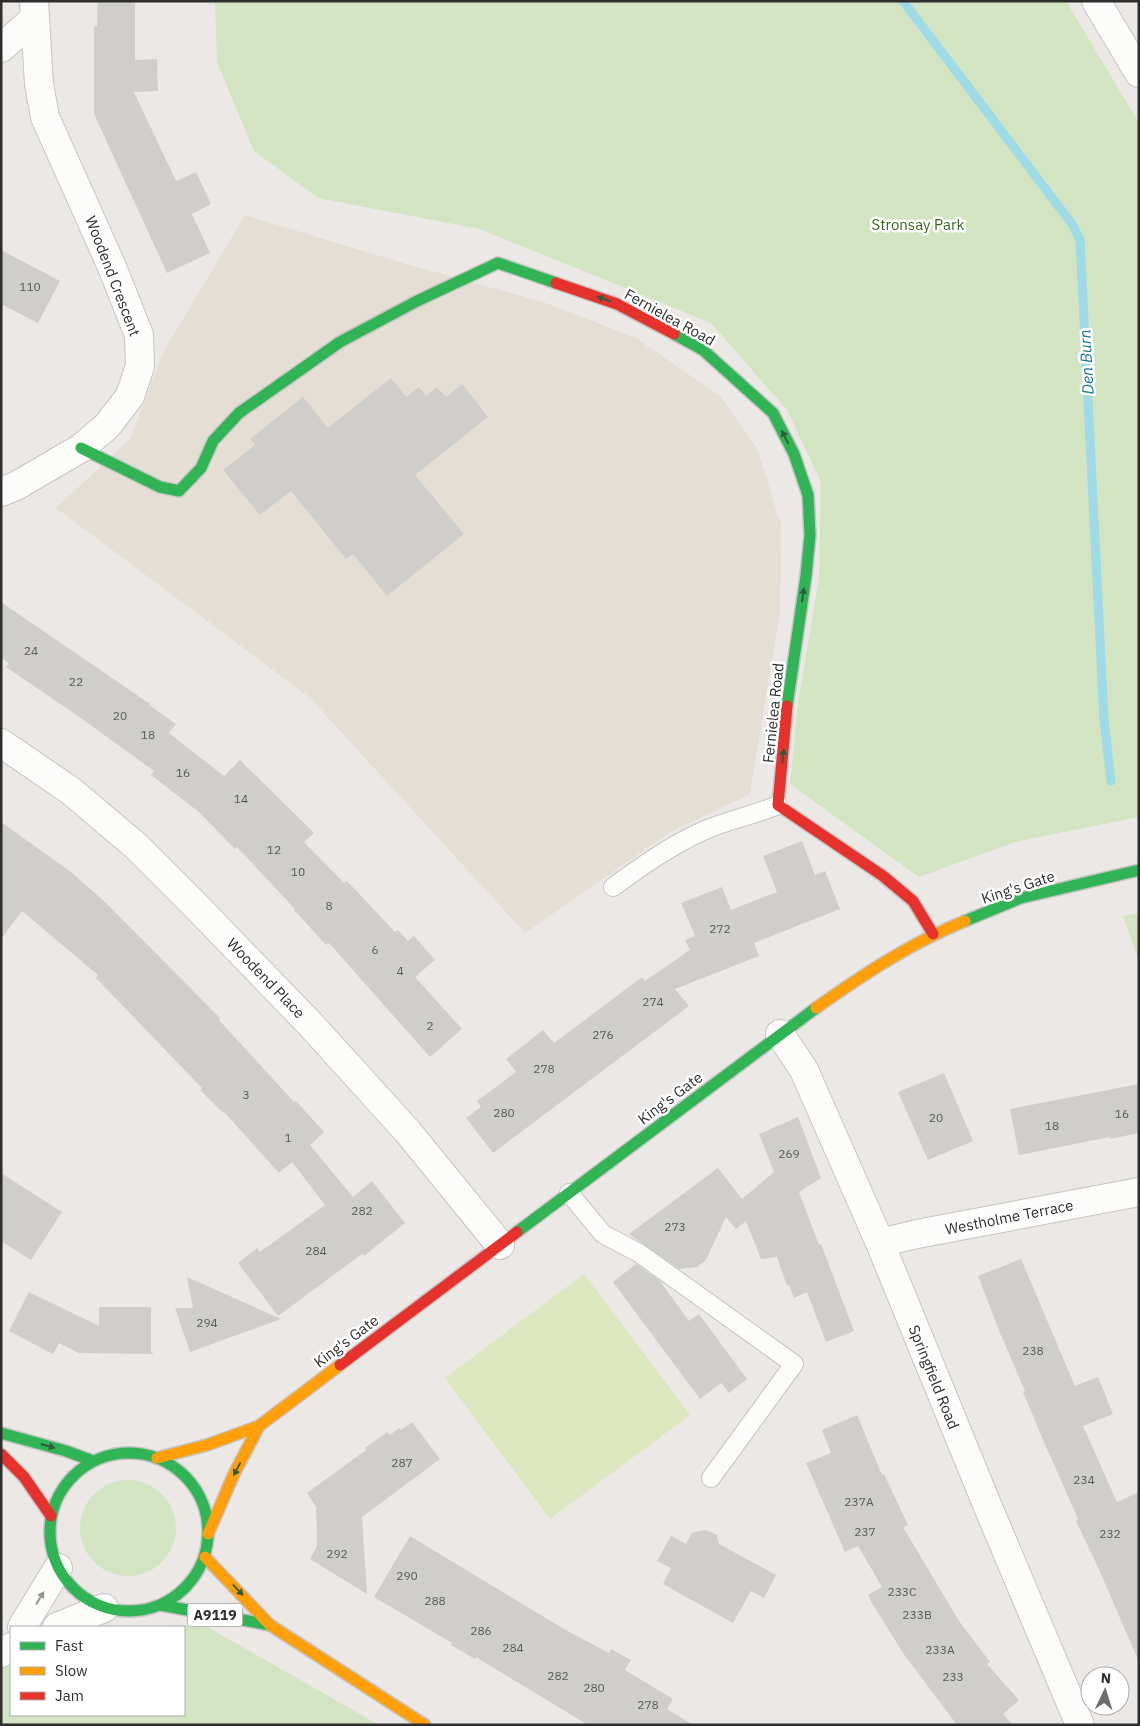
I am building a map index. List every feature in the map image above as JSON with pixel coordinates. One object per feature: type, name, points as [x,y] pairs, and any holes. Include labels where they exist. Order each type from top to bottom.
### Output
[{"type":"street","points":[[1096,1],[1139,73]]},
{"type":"street","points":[[1,48],[34,10]]},
{"type":"street","name":"Woodend Crescent","points":[[1,492],[16,486],[81,448],[107,426],[130,396],[140,366],[139,335],[112,267],[45,117],[39,84],[34,10]]},
{"type":"street","name":"Fernielea Road","points":[[81,448],[160,487],[179,491],[201,468],[213,441],[239,413],[340,342],[417,301],[498,263],[618,304],[703,350],[773,413],[794,454],[808,495],[809,544],[789,690],[778,805]]},
{"type":"street","name":"Woodend Place","points":[[1,743],[71,791],[136,846],[196,906],[312,1026],[408,1132],[500,1245]]},
{"type":"street","points":[[778,805],[883,876],[913,901],[933,934]]},
{"type":"street","name":"King's Gate","points":[[156,1458],[207,1445],[259,1426],[780,1034],[867,972],[933,934],[1021,898],[1139,870]]},
{"type":"street","name":"Springfield Road","points":[[780,1034],[804,1070],[880,1243],[1008,1556],[1080,1725]]},
{"type":"street","name":"Westholme Terrace","points":[[880,1243],[917,1234],[1139,1192]]},
{"type":"street","name":"King's Gate","points":[[208,1534],[234,1474],[259,1426]]},
{"type":"street","points":[[1,1433],[66,1451],[93,1461]]},
{"type":"street","name":"A9119","points":[[136,1453],[156,1458],[178,1470],[195,1488],[206,1511],[208,1534],[205,1557],[194,1577],[179,1593],[160,1605],[142,1611],[122,1611],[104,1608],[85,1599],[70,1585],[58,1568],[50,1543],[51,1516],[59,1494],[74,1475],[93,1461],[114,1454],[136,1453]]},
{"type":"street","points":[[1,1454],[24,1477],[51,1516]]},
{"type":"street","name":"A9119","points":[[205,1557],[270,1625],[354,1677],[425,1725]]},
{"type":"street","points":[[22,1626],[58,1568]]},
{"type":"street","name":"A9119","points":[[160,1605],[270,1625]]},
{"type":"street","points":[[59,1626],[104,1608]]},
{"type":"lane","points":[[613,887],[661,853],[706,830],[778,805]]},
{"type":"lane","points":[[569,1193],[603,1234],[639,1253],[794,1364],[711,1478]]},
{"type":"shaded area","points":[[245,215],[406,264],[543,302],[636,338],[720,396],[757,448],[781,525],[780,612],[750,794],[669,833],[525,933],[310,698],[56,508],[130,439],[164,351]]},
{"type":"green space","name":"Stronsay Park","points":[[215,1],[1066,1],[1139,123],[1139,817],[1015,842],[919,877],[790,784],[798,703],[819,577],[821,482],[787,410],[711,323],[480,229],[318,198],[254,151],[217,62]]},
{"type":"green space","points":[[1139,913],[1139,961],[1123,916]]},
{"type":"green space","points":[[584,1274],[690,1415],[550,1519],[445,1378]]},
{"type":"green space","points":[[128,1480],[146,1483],[162,1494],[173,1510],[176,1528],[173,1546],[162,1562],[146,1573],[128,1576],[110,1573],[94,1562],[83,1546],[80,1528],[83,1510],[94,1494],[110,1483]]},
{"type":"green space","points":[[204,1625],[379,1725],[1,1725],[1,1662],[10,1656],[10,1716],[185,1716],[185,1626],[168,1626]]},
{"type":"building","points":[[98,1],[135,1],[135,60],[157,59],[158,91],[134,92],[176,181],[196,172],[211,204],[192,214],[210,253],[167,273],[94,114],[94,26],[97,26]]},
{"type":"building","points":[[1,250],[60,281],[38,323],[1,304]]},
{"type":"building","points":[[391,378],[406,397],[419,387],[426,396],[437,387],[446,397],[462,384],[488,417],[415,475],[464,534],[387,596],[353,554],[346,559],[291,491],[260,515],[223,470],[255,445],[250,439],[303,397],[328,428]]},
{"type":"building","points":[[1,602],[150,704],[176,724],[169,733],[224,776],[240,760],[314,833],[304,842],[344,883],[347,881],[395,932],[398,930],[408,941],[414,936],[435,960],[415,977],[462,1029],[430,1057],[329,943],[326,945],[237,847],[235,849],[199,812],[151,775],[154,771],[6,667],[9,663],[1,658]]},
{"type":"building","points":[[1,822],[71,872],[106,903],[220,1018],[219,1020],[324,1132],[310,1145],[353,1197],[372,1181],[405,1223],[364,1256],[362,1254],[278,1316],[238,1263],[257,1248],[260,1252],[325,1205],[292,1162],[279,1173],[224,1112],[200,1090],[202,1088],[96,978],[98,975],[22,911],[1,939]]},
{"type":"building","points":[[802,841],[815,875],[825,871],[840,909],[754,943],[759,956],[675,989],[689,1006],[493,1153],[466,1118],[481,1107],[477,1101],[516,1072],[506,1059],[543,1030],[554,1043],[642,977],[645,981],[690,950],[685,940],[695,936],[681,903],[722,887],[731,910],[777,892],[763,856]]},
{"type":"building","points":[[944,1073],[973,1141],[928,1160],[898,1092]]},
{"type":"building","points":[[1139,1084],[1139,1133],[1019,1155],[1010,1109]]},
{"type":"building","points":[[798,1117],[821,1178],[799,1192],[854,1331],[826,1342],[807,1292],[794,1298],[789,1285],[787,1286],[777,1257],[761,1259],[746,1221],[736,1229],[726,1217],[706,1260],[697,1267],[679,1269],[629,1234],[718,1168],[742,1199],[774,1172],[759,1134]]},
{"type":"building","points":[[1,1173],[62,1212],[31,1260],[1,1241]]},
{"type":"building","points":[[1021,1259],[1075,1386],[1098,1377],[1113,1414],[1083,1426],[1117,1502],[1139,1492],[1139,1662],[1076,1521],[1078,1519],[1023,1392],[1025,1391],[978,1276]]},
{"type":"building","points":[[636,1264],[659,1280],[689,1321],[699,1314],[747,1379],[729,1393],[721,1383],[700,1399],[613,1282]]},
{"type":"building","points":[[187,1277],[281,1319],[190,1352],[175,1308],[193,1308]]},
{"type":"building","points":[[29,1292],[99,1326],[99,1307],[151,1307],[151,1352],[154,1354],[79,1353],[59,1343],[53,1354],[9,1331]]},
{"type":"building","points":[[857,1415],[882,1475],[884,1474],[908,1525],[903,1527],[959,1621],[990,1662],[987,1664],[1019,1700],[1003,1714],[1013,1725],[957,1725],[903,1653],[872,1603],[868,1595],[882,1587],[858,1546],[845,1552],[806,1463],[831,1453],[822,1430]]},
{"type":"building","points":[[412,1422],[440,1459],[362,1517],[367,1594],[310,1559],[317,1546],[316,1507],[307,1493],[366,1450],[365,1448],[387,1432],[390,1435]]},
{"type":"building","points":[[705,1530],[717,1535],[719,1544],[776,1575],[764,1598],[751,1591],[733,1623],[663,1584],[671,1568],[657,1561],[671,1536],[686,1544],[692,1533]]},
{"type":"building","points":[[410,1536],[564,1629],[609,1653],[611,1649],[631,1660],[625,1670],[673,1699],[667,1709],[693,1725],[588,1725],[476,1657],[475,1659],[451,1645],[452,1643],[374,1597]]},
{"type":"waterway","name":"Den Burn","points":[[903,1],[1072,224],[1080,240],[1104,720],[1111,781]]},
{"type":"traffic: fast","points":[[81,448],[160,487],[179,491],[201,468],[213,441],[239,413],[340,342],[417,301],[498,263],[556,283]]},
{"type":"traffic: fast","points":[[674,334],[703,350],[773,413],[794,454],[808,495],[810,535],[806,576],[787,706]]},
{"type":"traffic: fast","points":[[965,921],[1021,898],[1139,870]]},
{"type":"traffic: fast","points":[[517,1232],[816,1008]]},
{"type":"traffic: fast","points":[[1,1433],[66,1451],[93,1461]]},
{"type":"traffic: fast","points":[[121,1453],[137,1453],[152,1456],[166,1462],[185,1476],[195,1488],[205,1509],[208,1532],[205,1555],[195,1576],[185,1588],[173,1598],[152,1608],[137,1611],[121,1611],[106,1608],[85,1598],[63,1576],[53,1555],[50,1540],[50,1524],[53,1509],[63,1488],[85,1466],[106,1456],[121,1453]]},
{"type":"traffic: fast","points":[[160,1605],[270,1625]]},
{"type":"traffic: slow","points":[[816,1008],[888,960],[926,939],[965,921]]},
{"type":"traffic: slow","points":[[157,1458],[207,1445],[259,1426],[340,1365]]},
{"type":"traffic: slow","points":[[208,1534],[234,1474],[259,1426]]},
{"type":"traffic: slow","points":[[205,1557],[270,1625],[425,1725]]},
{"type":"traffic: jam","points":[[556,283],[617,304],[674,334]]},
{"type":"traffic: jam","points":[[787,706],[778,805],[883,876],[913,901],[933,934]]},
{"type":"traffic: jam","points":[[340,1365],[517,1232]]},
{"type":"traffic: jam","points":[[1,1454],[24,1477],[51,1516]]}]
